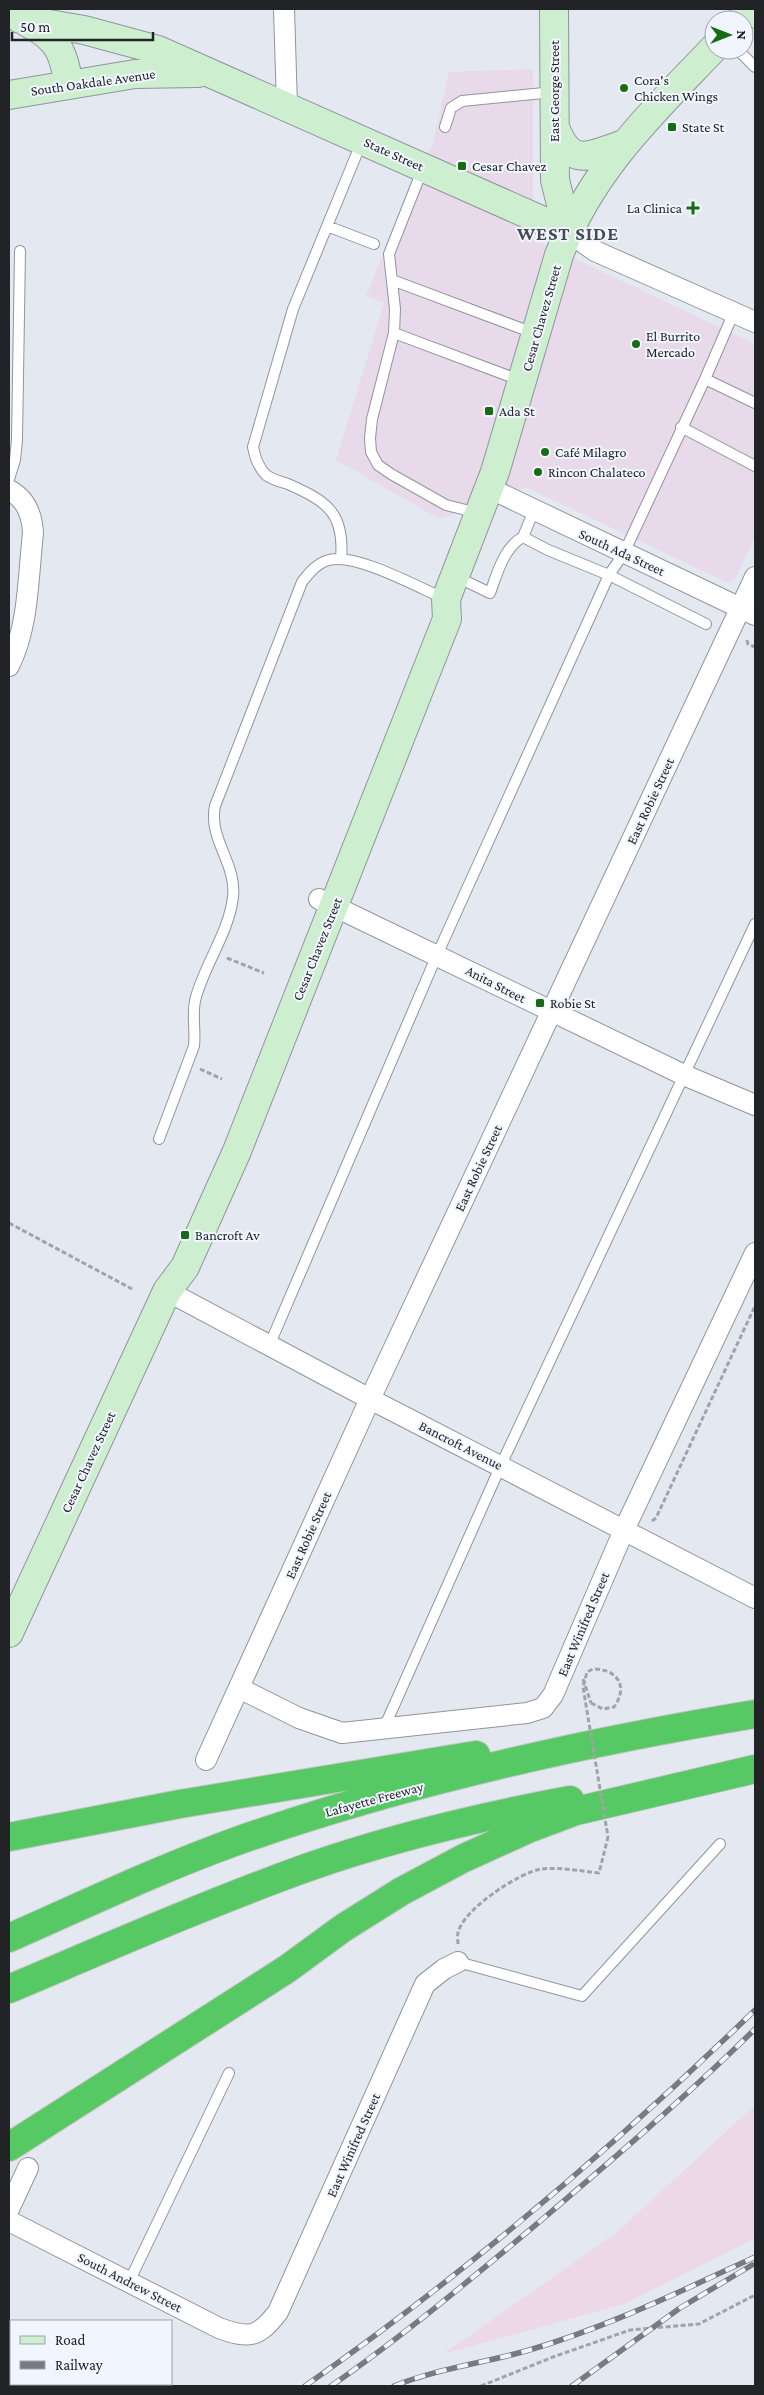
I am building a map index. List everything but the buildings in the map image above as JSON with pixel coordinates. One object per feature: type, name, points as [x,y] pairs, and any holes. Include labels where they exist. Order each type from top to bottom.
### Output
[{"type":"highway","name":"Lafayette Freeway","points":[[9,1938],[191,1859],[293,1822],[412,1788],[639,1733],[755,1714]]},
{"type":"highway","points":[[9,1836],[180,1804],[518,1748],[639,1733]]},
{"type":"highway","points":[[9,1988],[232,1896],[305,1869],[389,1842],[519,1809],[755,1765]]},
{"type":"highway","points":[[9,2147],[287,1969],[343,1928],[402,1891],[464,1858],[528,1829],[576,1811],[755,1769]]},
{"type":"main road","name":"East George Street","points":[[554,9],[555,180],[568,232]]},
{"type":"main road","name":"State Street","points":[[16,14],[146,46],[287,106],[568,232]]},
{"type":"main road","name":"State Street","points":[[16,14],[56,43],[65,66],[69,85]]},
{"type":"main road","name":"Cesar Chavez Street","points":[[9,1633],[167,1291],[185,1267],[237,1151],[327,902],[447,619],[450,588],[484,501],[523,382],[568,232],[592,188],[624,144],[704,59]]},
{"type":"main road","name":"South Oakdale Avenue","points":[[9,95],[147,73],[208,74]]},
{"type":"main road","points":[[555,127],[563,146],[574,155],[590,155],[624,144]]},
{"type":"street","points":[[284,9],[287,106]]},
{"type":"street","name":"State Street","points":[[568,232],[595,251],[748,317]]},
{"type":"street","points":[[9,490],[17,494],[27,505],[32,518],[33,533],[23,626],[18,646],[9,666]]},
{"type":"street","name":"South Ada Street","points":[[484,501],[534,510],[748,611]]},
{"type":"street","name":"East Robie Street","points":[[206,1760],[370,1399],[551,1012],[748,611],[755,577]]},
{"type":"street","name":"Anita Street","points":[[327,902],[551,1012],[684,1075],[755,1105]]},
{"type":"street","name":"East Winifred Street","points":[[239,1688],[299,1718],[342,1733],[527,1713],[543,1708],[553,1695],[624,1530],[755,1253]]},
{"type":"street","name":"Bancroft Avenue","points":[[167,1291],[370,1399],[754,1595]]},
{"type":"street","name":"East Winifred Street","points":[[254,2335],[266,2327],[278,2312],[425,1984],[444,1969],[458,1962]]},
{"type":"street","points":[[9,2209],[28,2168]]},
{"type":"street","name":"South Andrew Street","points":[[9,2220],[219,2328],[237,2334],[254,2335]]},
{"type":"lane","points":[[446,127],[451,108],[462,101],[555,92]]},
{"type":"lane","points":[[341,559],[342,548],[338,525],[330,507],[315,496],[267,476],[256,462],[253,447],[293,309],[362,140]]},
{"type":"lane","points":[[424,167],[389,254],[395,310],[394,333],[372,419],[370,438],[374,459],[378,465],[446,506],[484,501]]},
{"type":"lane","points":[[327,226],[374,244]]},
{"type":"lane","points":[[9,479],[15,460],[17,440],[20,251]]},
{"type":"lane","points":[[392,280],[537,335]]},
{"type":"lane","points":[[269,1346],[437,955],[609,575],[624,553],[681,427],[705,379],[748,317]]},
{"type":"lane","points":[[394,333],[523,382]]},
{"type":"lane","points":[[705,379],[755,403]]},
{"type":"lane","points":[[681,427],[755,466]]},
{"type":"lane","points":[[159,1139],[194,1046],[196,1031],[193,1011],[196,996],[233,899],[234,882],[232,872],[215,833],[212,818],[215,806],[302,582],[312,569],[327,560],[341,559],[354,560],[450,588],[490,593],[502,562],[515,541],[523,537],[534,510]]},
{"type":"lane","points":[[523,537],[548,550],[609,575],[706,624]]},
{"type":"lane","points":[[384,1728],[501,1465],[755,924]]},
{"type":"lane","points":[[458,1962],[582,1996],[720,1844]]},
{"type":"lane","points":[[129,2282],[229,2073]]},
{"type":"path","points":[[747,639],[748,644],[755,647]]},
{"type":"path","points":[[233,960],[264,972]]},
{"type":"path","points":[[196,1068],[222,1079]]},
{"type":"path","points":[[9,1223],[132,1290]]},
{"type":"path","points":[[652,1521],[656,1518],[755,1306]]},
{"type":"path","points":[[458,1962],[458,1932],[468,1915],[518,1878],[540,1870],[569,1869],[599,1874],[608,1837],[583,1687],[588,1672],[593,1668],[612,1672],[618,1680],[622,1691],[614,1707],[602,1709],[591,1703],[583,1679]]},
{"type":"path","points":[[481,2386],[553,2356],[630,2330],[699,2324],[755,2295]]},
{"type":"shaded area","points":[[533,69],[533,239],[755,344],[755,536],[736,578],[728,583],[526,487],[440,519],[336,460],[384,303],[366,296],[409,189],[433,143],[449,72]]},
{"type":"shaded area","points":[[755,2105],[755,2238],[624,2304],[443,2354],[616,2233]]},
{"type":"railway","points":[[305,2386],[423,2299],[538,2207],[702,2061],[755,2010]]},
{"type":"railway","points":[[331,2386],[410,2327],[538,2223],[676,2104],[755,2029]]},
{"type":"railway","points":[[394,2386],[443,2371],[556,2342],[643,2308],[755,2257]]},
{"type":"railway","points":[[572,2386],[680,2308],[752,2265]]},
{"type":"place","name":"Cora's Chicken Wings","points":[[624,88]]},
{"type":"place","name":"State St","points":[[672,127]]},
{"type":"place","name":"Cesar Chavez","points":[[462,166]]},
{"type":"place","name":"La Clinica","points":[[693,208]]},
{"type":"place","name":"El Burrito Mercado","points":[[636,344]]},
{"type":"place","name":"Ada St","points":[[489,411]]},
{"type":"place","name":"Café Milagro","points":[[545,452]]},
{"type":"place","name":"Rincon Chalateco","points":[[538,472]]},
{"type":"place","name":"Robie St","points":[[540,1003]]},
{"type":"place","name":"Bancroft Av","points":[[185,1235]]},
{"type":"district","name":"WEST SIDE","points":[[568,233]]}]
